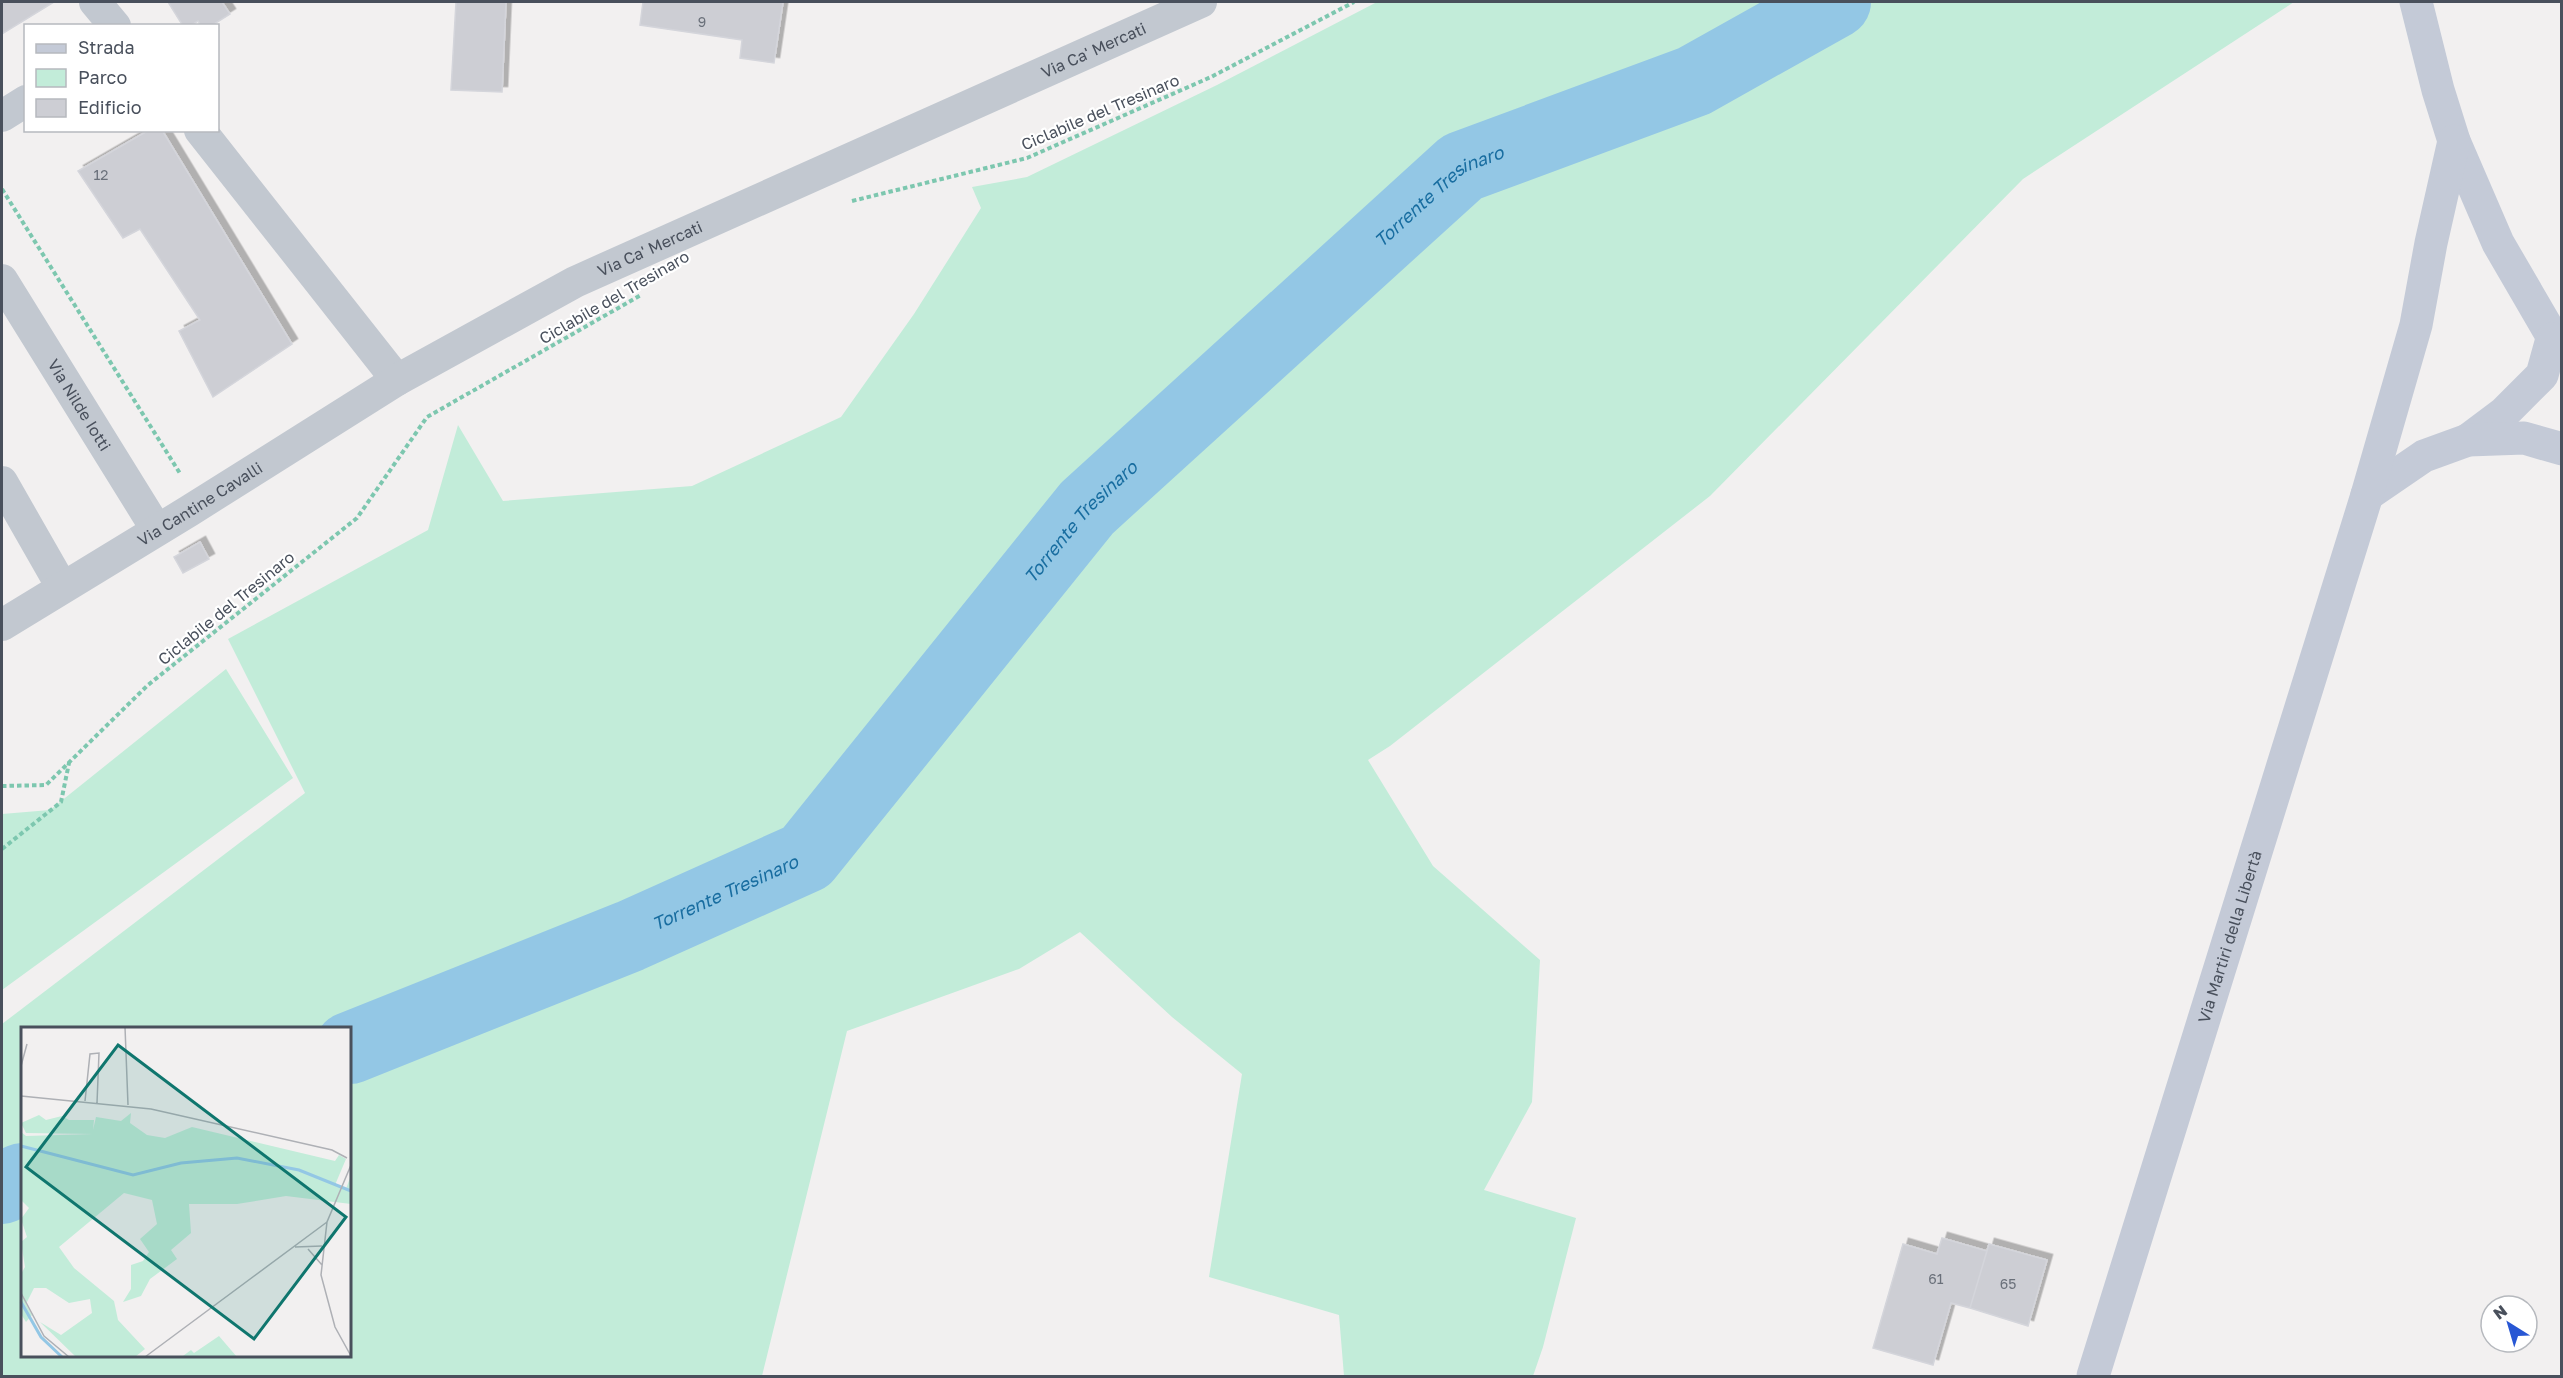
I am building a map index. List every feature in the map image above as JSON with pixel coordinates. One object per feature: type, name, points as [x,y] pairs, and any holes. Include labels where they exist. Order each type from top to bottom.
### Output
[{"type":"street","points":[[95,2],[113,24]]},
{"type":"street","name":"Via Ca' Mercati","points":[[397,380],[575,282],[1201,2]]},
{"type":"street","points":[[2367,495],[2424,456],[2468,440],[2504,413],[2542,375],[2557,346],[2498,243],[2454,141],[2438,90],[2416,2]]},
{"type":"street","points":[[2,116],[24,101]]},
{"type":"street","points":[[202,132],[397,380]]},
{"type":"street","name":"Via Martiri della Libertà","points":[[2093,1377],[2367,495],[2416,325],[2431,243],[2454,141]]},
{"type":"street","name":"Via Nilde Iotti","points":[[2,280],[157,530]]},
{"type":"street","name":"Via Cantine Cavalli","points":[[2,625],[397,380]]},
{"type":"street","points":[[2468,440],[2524,438],[2562,449]]},
{"type":"street","points":[[2,482],[63,587]]},
{"type":"path","name":"Ciclabile del Tresinaro","points":[[844,202],[1027,158],[1211,77],[1354,2]]},
{"type":"path","points":[[2,189],[184,480]]},
{"type":"path","name":"Ciclabile del Tresinaro","points":[[2,786],[46,785],[148,685],[357,519],[427,417],[642,295]]},
{"type":"path","points":[[2,849],[61,801],[69,763]]},
{"type":"green space","points":[[1377,2],[2294,2],[2023,179],[1710,496],[1390,746],[1368,760],[1433,866],[1540,960],[1532,1102],[1484,1190],[1576,1218],[1543,1347],[1533,1376],[1344,1376],[1339,1315],[1209,1277],[1242,1074],[1172,1017],[1080,932],[1019,969],[847,1031],[762,1376],[2,1376],[2,1024],[305,793],[228,639],[428,530],[458,425],[503,501],[692,486],[841,417],[914,314],[981,208],[972,187],[1027,177],[1217,85]]},
{"type":"green space","points":[[226,669],[293,778],[2,990],[2,814],[50,810]]},
{"type":"building","points":[[2,2],[54,2],[2,34]]},
{"type":"building","points":[[168,2],[222,2],[230,14],[214,24],[200,24],[198,21],[193,24],[182,24]]},
{"type":"building","points":[[456,2],[506,2],[502,92],[451,90]]},
{"type":"building","points":[[643,2],[783,2],[774,63],[740,58],[742,40],[640,25]]},
{"type":"building","points":[[146,132],[163,132],[292,344],[213,397],[179,331],[200,320],[140,229],[123,238],[78,171]]},
{"type":"building","points":[[200,542],[209,559],[183,573],[174,557]]},
{"type":"building","points":[[1942,1238],[1987,1251],[1970,1308],[1951,1303],[1933,1365],[1873,1348],[1903,1244],[1937,1254]]},
{"type":"building","points":[[1989,1244],[2047,1260],[2028,1326],[1970,1308]]},
{"type":"waterway","name":"Torrente Tresinaro","points":[[351,1048],[630,936],[806,857],[1087,508],[1462,167],[1694,81],[1835,2]]},
{"type":"waterway","name":"Torrente Tresinaro","points":[[2,1188],[21,1179]]}]
